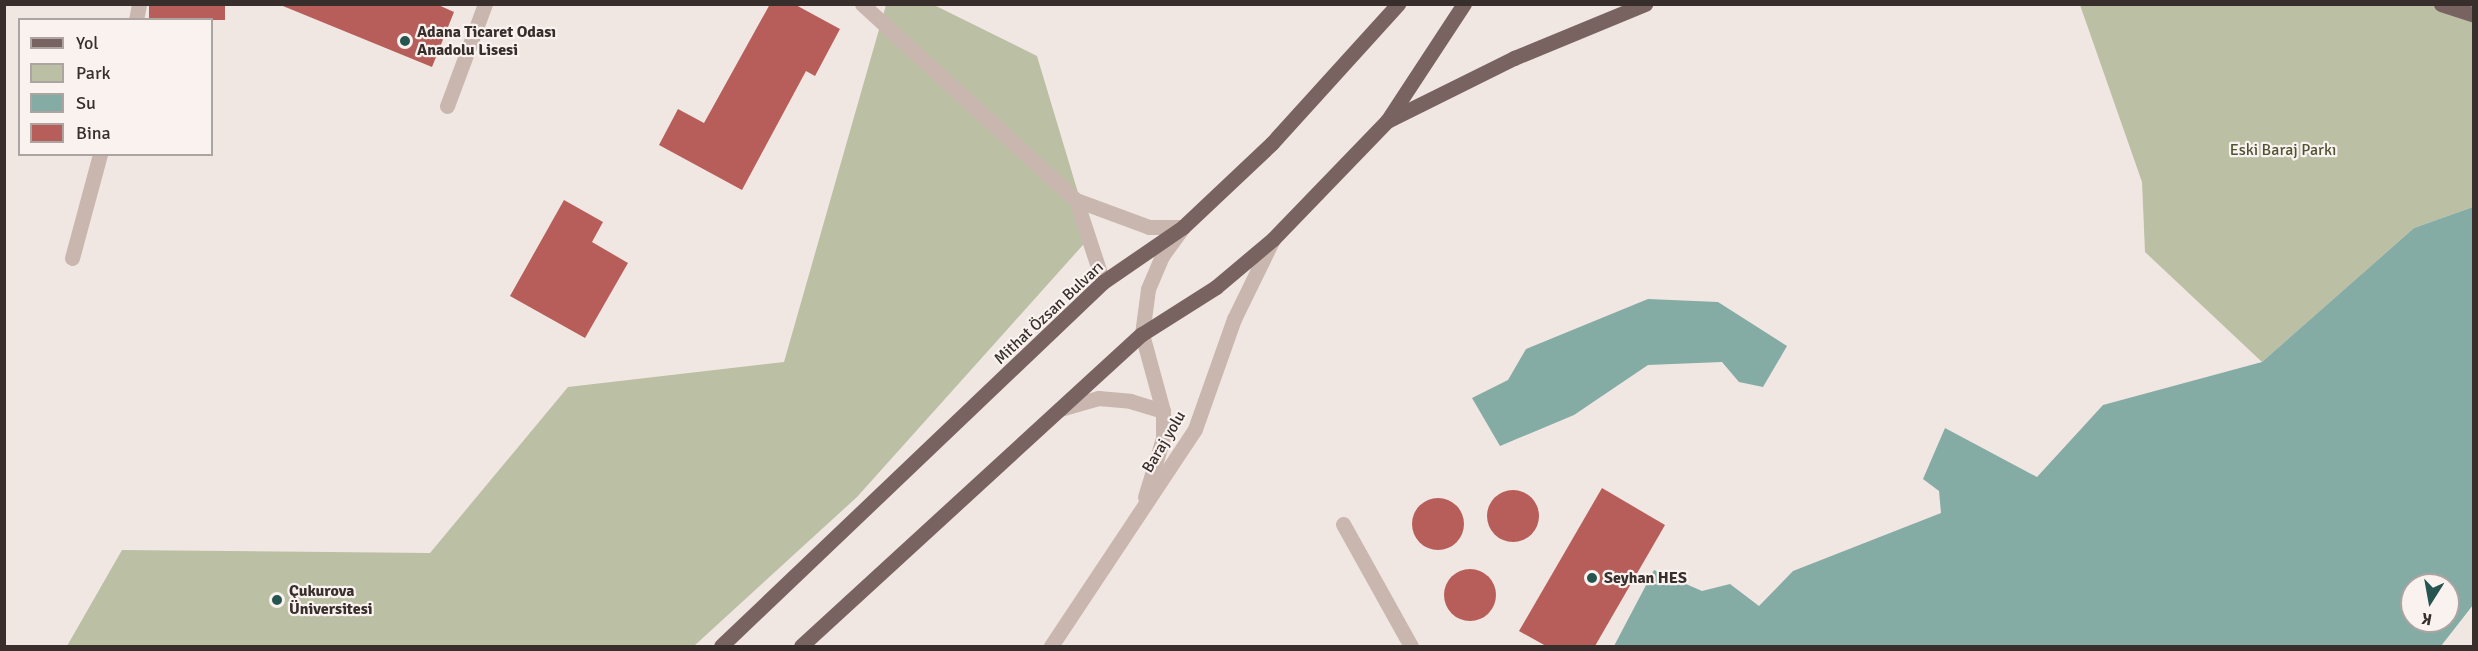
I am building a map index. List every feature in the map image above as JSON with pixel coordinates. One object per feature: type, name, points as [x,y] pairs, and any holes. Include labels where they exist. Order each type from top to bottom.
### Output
[{"type":"main road","name":"Mithat Özsan Bulvarı","points":[[721,646],[1103,282],[1184,227],[1272,143],[1398,4]]},
{"type":"main road","points":[[801,646],[1142,334],[1216,287],[1273,239],[1387,121],[1464,4]]},
{"type":"main road","points":[[1387,121],[1514,58],[1645,4]]},
{"type":"main road","points":[[2441,4],[2474,15]]},
{"type":"street","points":[[447,106],[485,4]]},
{"type":"street","points":[[869,8],[1076,200],[1149,227],[1184,227]]},
{"type":"street","points":[[72,258],[99,156]]},
{"type":"street","points":[[1076,200],[1103,282]]},
{"type":"street","points":[[1138,517],[1163,438],[1163,411],[1142,334],[1148,289],[1162,256],[1184,227]]},
{"type":"street","name":"Baraj yolu","points":[[1051,646],[1196,429],[1234,319],[1273,239]]},
{"type":"street","points":[[1060,409],[1098,398],[1130,401],[1163,411]]},
{"type":"street","points":[[1343,524],[1411,646]]},
{"type":"green space","points":[[886,5],[934,5],[1037,56],[1091,236],[857,497],[694,646],[67,646],[122,550],[430,553],[568,387],[784,362]]},
{"type":"green space","name":"Eski Baraj Parkı","points":[[2080,5],[2473,5],[2473,207],[2414,228],[2262,362],[2145,252],[2142,182]]},
{"type":"water","points":[[2473,207],[2473,605],[2460,622],[2460,573],[2400,573],[2400,633],[2451,633],[2441,646],[1614,646],[1654,570],[1702,591],[1730,584],[1759,606],[1793,571],[1941,513],[1939,491],[1923,479],[1945,428],[2037,477],[2103,405],[2262,362],[2414,228]]},
{"type":"water","points":[[1648,299],[1718,302],[1787,346],[1763,387],[1739,382],[1722,362],[1648,365],[1574,415],[1500,446],[1472,398],[1508,380],[1526,349]]},
{"type":"building","points":[[149,4],[225,4],[225,20],[149,18]]},
{"type":"building","name":"Adana Ticaret Odası Anadolu Lisesi","points":[[278,4],[436,4],[454,12],[432,67]]},
{"type":"building","points":[[770,4],[794,4],[840,29],[815,76],[806,71],[742,190],[659,145],[678,109],[704,123]]},
{"type":"building","points":[[564,200],[603,222],[592,242],[628,263],[585,338],[510,296]]},
{"type":"building","name":"Seyhan HES","points":[[1602,488],[1665,525],[1595,646],[1546,646],[1519,631]]},
{"type":"building","points":[[1508,490],[1518,490],[1532,497],[1539,516],[1532,535],[1518,542],[1508,542],[1498,538],[1491,531],[1487,521],[1487,511],[1491,501],[1498,494]]},
{"type":"building","points":[[1433,498],[1443,498],[1457,505],[1464,524],[1457,543],[1443,550],[1433,550],[1423,546],[1416,539],[1412,529],[1412,519],[1416,509],[1423,502]]},
{"type":"building","points":[[1465,569],[1475,569],[1489,576],[1496,595],[1489,614],[1475,621],[1465,621],[1455,617],[1448,610],[1444,600],[1444,590],[1448,580],[1455,573]]},
{"type":"place","name":"Adana Ticaret Odası Anadolu Lisesi","points":[[405,41]]},
{"type":"place","name":"Seyhan HES","points":[[1592,578]]},
{"type":"place","name":"Çukurova Üniversitesi","points":[[277,600]]}]
